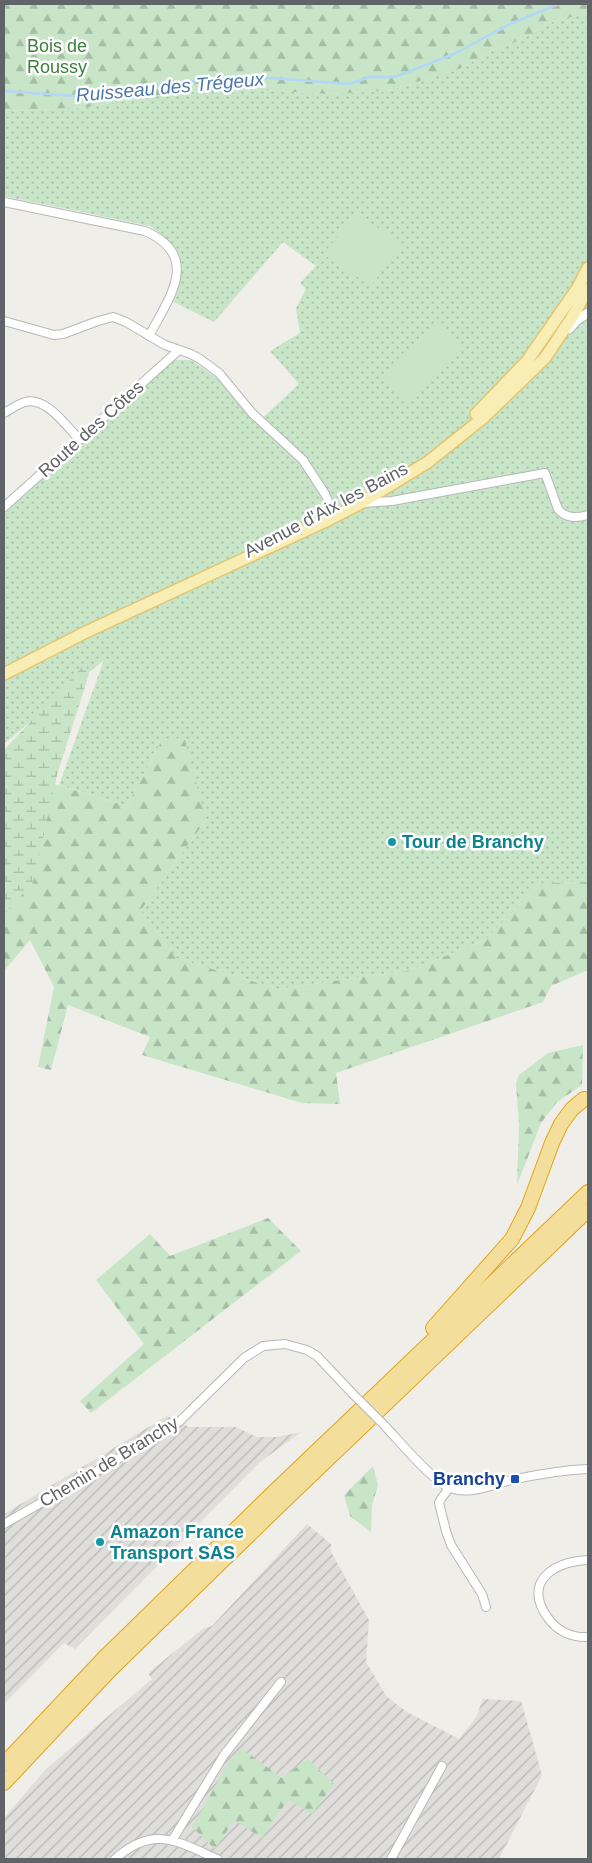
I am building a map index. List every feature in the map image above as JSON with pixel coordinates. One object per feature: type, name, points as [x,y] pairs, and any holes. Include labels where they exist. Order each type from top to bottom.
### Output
[{"type":"highway","points":[[356,1413],[512,1239],[528,1208],[561,1124],[572,1109],[584,1099]]},
{"type":"highway","points":[[4,1764],[104,1658],[356,1413],[588,1192]]},
{"type":"highway","points":[[4,1783],[111,1669],[588,1210]]},
{"type":"highway","points":[[534,1262],[588,1214]]},
{"type":"main road","name":"Avenue d'Aix les Bains","points":[[191,583],[236,558],[361,496],[418,461],[474,416],[527,361],[577,289],[588,268]]},
{"type":"main road","name":"Avenue d'Aix les Bains","points":[[4,674],[361,503],[428,462],[483,418],[545,358],[588,292]]},
{"type":"main road","points":[[527,361],[544,343],[575,298],[588,292]]},
{"type":"street","points":[[4,202],[145,231],[164,242],[172,251],[176,263],[177,278],[173,292],[149,336]]},
{"type":"street","points":[[588,276],[585,281],[588,292]]},
{"type":"street","points":[[545,358],[577,320],[588,313]]},
{"type":"street","points":[[4,321],[54,335],[63,334],[98,320],[113,317],[126,322],[165,345],[200,359],[219,374],[252,413],[296,453],[309,469],[332,510]]},
{"type":"street","name":"Route des Côtes","points":[[4,507],[179,350]]},
{"type":"street","points":[[4,413],[25,402],[30,401],[42,404],[52,411],[79,439]]},
{"type":"street","points":[[361,503],[392,501],[545,473],[558,509],[562,514],[569,517],[588,515]]},
{"type":"street","name":"Chemin de Branchy","points":[[4,1524],[158,1436],[180,1421],[244,1358],[263,1346],[285,1344],[307,1350],[317,1356],[435,1477],[449,1488]]},
{"type":"street","points":[[486,1607],[482,1594],[451,1545],[439,1503],[440,1499],[449,1488],[473,1490],[515,1479],[588,1469]]},
{"type":"street","points":[[588,1560],[575,1561],[554,1570],[541,1582],[537,1592],[540,1607],[551,1622],[562,1632],[578,1637],[588,1637]]},
{"type":"street","points":[[173,1839],[224,1755],[281,1682]]},
{"type":"street","points":[[391,1859],[442,1766]]},
{"type":"street","points":[[115,1859],[123,1852],[156,1838],[173,1839],[217,1859]]},
{"type":"shaded area","points":[[167,1416],[189,1427],[236,1427],[257,1437],[277,1437],[301,1432],[260,1462],[75,1649],[64,1643],[4,1704],[4,1514]]},
{"type":"shaded area","points":[[307,1524],[331,1544],[331,1552],[369,1620],[366,1662],[387,1697],[407,1712],[459,1739],[476,1717],[483,1699],[521,1701],[542,1775],[499,1859],[4,1859],[4,1818],[46,1769],[152,1679],[148,1673],[204,1628],[212,1626]]},
{"type":"green space","name":"Bois de Roussy","points":[[4,4],[588,4],[588,13],[552,22],[518,41],[488,52],[459,69],[387,91],[326,94],[261,90],[176,92],[87,107],[18,111],[4,109]]},
{"type":"green space","points":[[588,13],[588,882],[541,883],[485,940],[411,970],[278,989],[176,958],[141,910],[206,820],[163,738],[127,806],[59,785],[104,660],[4,744],[4,512],[174,360],[191,360],[221,381],[257,423],[299,384],[270,351],[300,333],[296,308],[306,289],[300,283],[316,266],[283,242],[214,322],[174,302],[180,277],[179,259],[170,243],[150,226],[4,196],[4,109],[18,111],[87,107],[176,92],[261,90],[326,94],[387,91],[459,69],[488,52],[518,41],[552,22]]},
{"type":"green space","points":[[356,214],[402,243],[371,286],[323,254]]},
{"type":"green space","points":[[438,324],[464,347],[410,404],[384,380]]},
{"type":"green space","points":[[83,666],[89,674],[57,775],[33,883],[4,914],[4,750]]},
{"type":"green space","points":[[163,738],[185,740],[206,820],[141,910],[176,958],[278,989],[411,970],[485,940],[541,883],[588,882],[588,970],[551,986],[543,1002],[336,1073],[340,1104],[302,1103],[142,1055],[150,1037],[68,1005],[51,1070],[38,1067],[54,987],[30,940],[4,971],[4,821],[28,776],[127,806]]},
{"type":"green space","points":[[583,1045],[582,1085],[557,1102],[541,1123],[517,1185],[519,1125],[516,1083],[519,1075],[548,1053]]},
{"type":"green space","points":[[268,1218],[301,1251],[91,1413],[80,1401],[144,1344],[96,1280],[150,1234],[170,1256]]},
{"type":"green space","points":[[373,1466],[378,1485],[372,1505],[371,1532],[350,1516],[344,1495]]},
{"type":"green space","points":[[241,1748],[282,1778],[308,1759],[334,1784],[312,1814],[288,1800],[262,1838],[234,1820],[215,1849],[192,1827],[230,1760]]},
{"type":"waterway","name":"Ruisseau des Trégeux","points":[[4,91],[89,97],[150,86],[210,79],[271,78],[349,84],[370,77],[395,77],[454,54],[510,24],[559,4]]},
{"type":"place","name":"Tour de Branchy","points":[[392,842]]},
{"type":"place","name":"Branchy","points":[[515,1479]]},
{"type":"place","name":"Amazon France Transport SAS","points":[[100,1542]]}]
